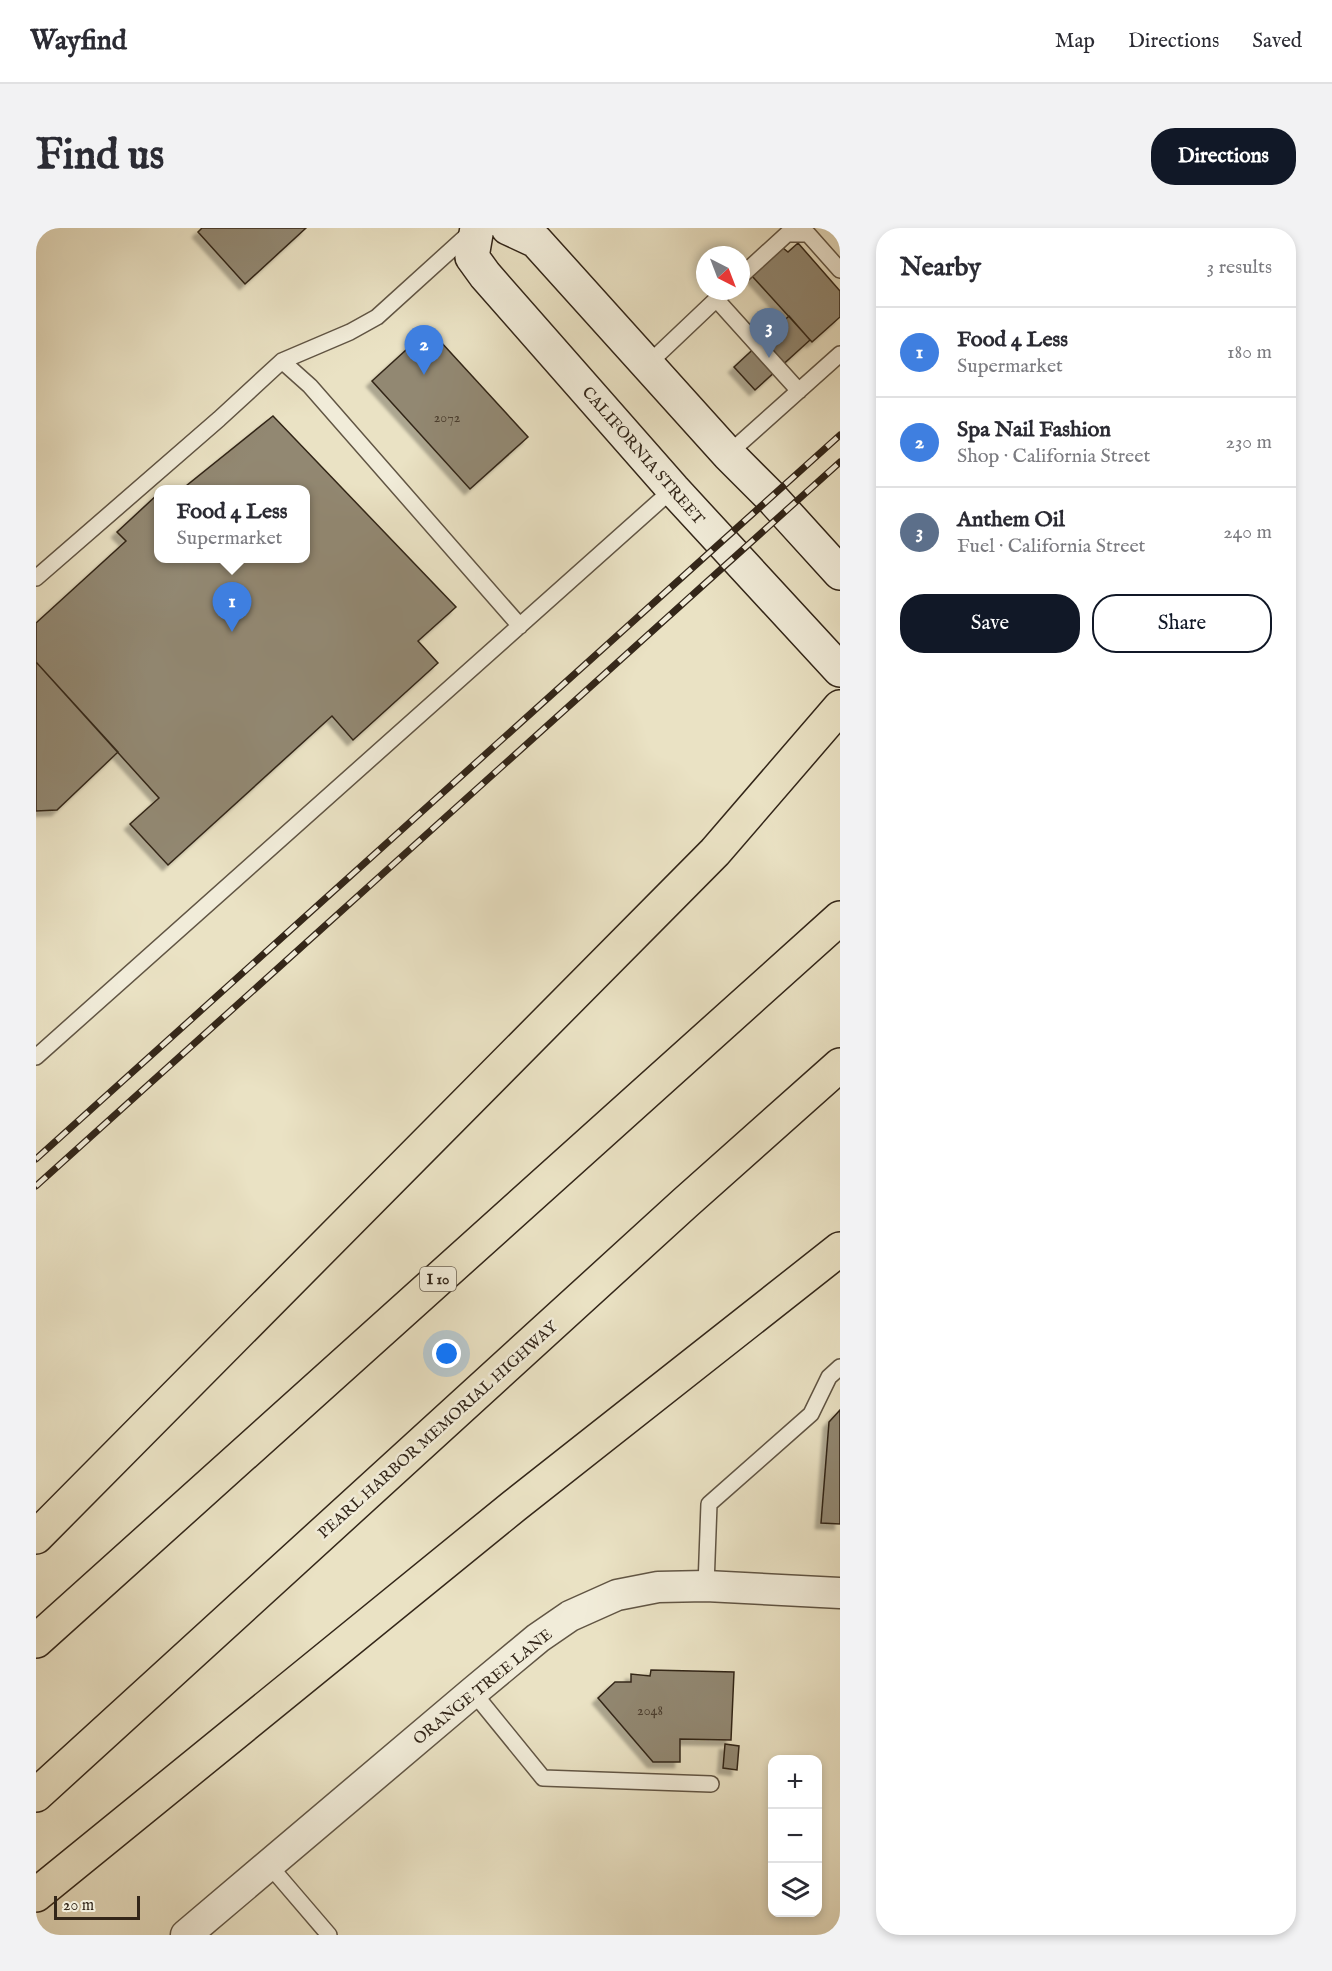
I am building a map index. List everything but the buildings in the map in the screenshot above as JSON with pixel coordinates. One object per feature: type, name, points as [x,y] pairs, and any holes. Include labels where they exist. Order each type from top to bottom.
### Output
[{"type":"highway","points":[[36,1537],[715,852],[840,707]]},
{"type":"highway","name":"I 10","points":[[36,1641],[840,918]]},
{"type":"highway","name":"PEARL HARBOR MEMORIAL HIGHWAY","points":[[36,1795],[685,1203],[840,1065]]},
{"type":"highway","points":[[36,1895],[505,1513],[840,1249]]},
{"type":"main road","name":"CALIFORNIA STREET","points":[[476,228],[472,257],[485,275],[673,489],[840,670]]},
{"type":"main road","points":[[508,228],[536,241],[728,454],[840,573]]},
{"type":"street","name":"ORANGE TREE LANE","points":[[186,1935],[472,1692],[538,1638],[570,1616],[617,1595],[658,1587],[706,1586],[840,1593]]},
{"type":"lane","points":[[36,578],[219,419],[282,361],[350,332],[377,317],[476,228]]},
{"type":"lane","points":[[750,268],[787,234],[808,234],[840,270]]},
{"type":"lane","points":[[648,364],[715,300]]},
{"type":"lane","points":[[724,300],[799,391]]},
{"type":"lane","points":[[728,454],[840,354]]},
{"type":"lane","points":[[282,361],[310,386],[520,626]]},
{"type":"lane","points":[[36,1057],[673,489]]},
{"type":"lane","points":[[706,1586],[709,1504],[811,1414],[829,1377],[840,1367]]},
{"type":"lane","points":[[472,1692],[543,1778],[711,1784]]},
{"type":"lane","points":[[269,1865],[329,1935]]},
{"type":"railway","points":[[36,1159],[840,435]]},
{"type":"railway","points":[[36,1186],[840,462]]},
{"type":"place","name":"Anthem Oil","points":[[769,358]]},
{"type":"place","name":"Spa Nail Fashion","points":[[424,375]]},
{"type":"place","name":"Food 4 Less","points":[[232,632]]}]
